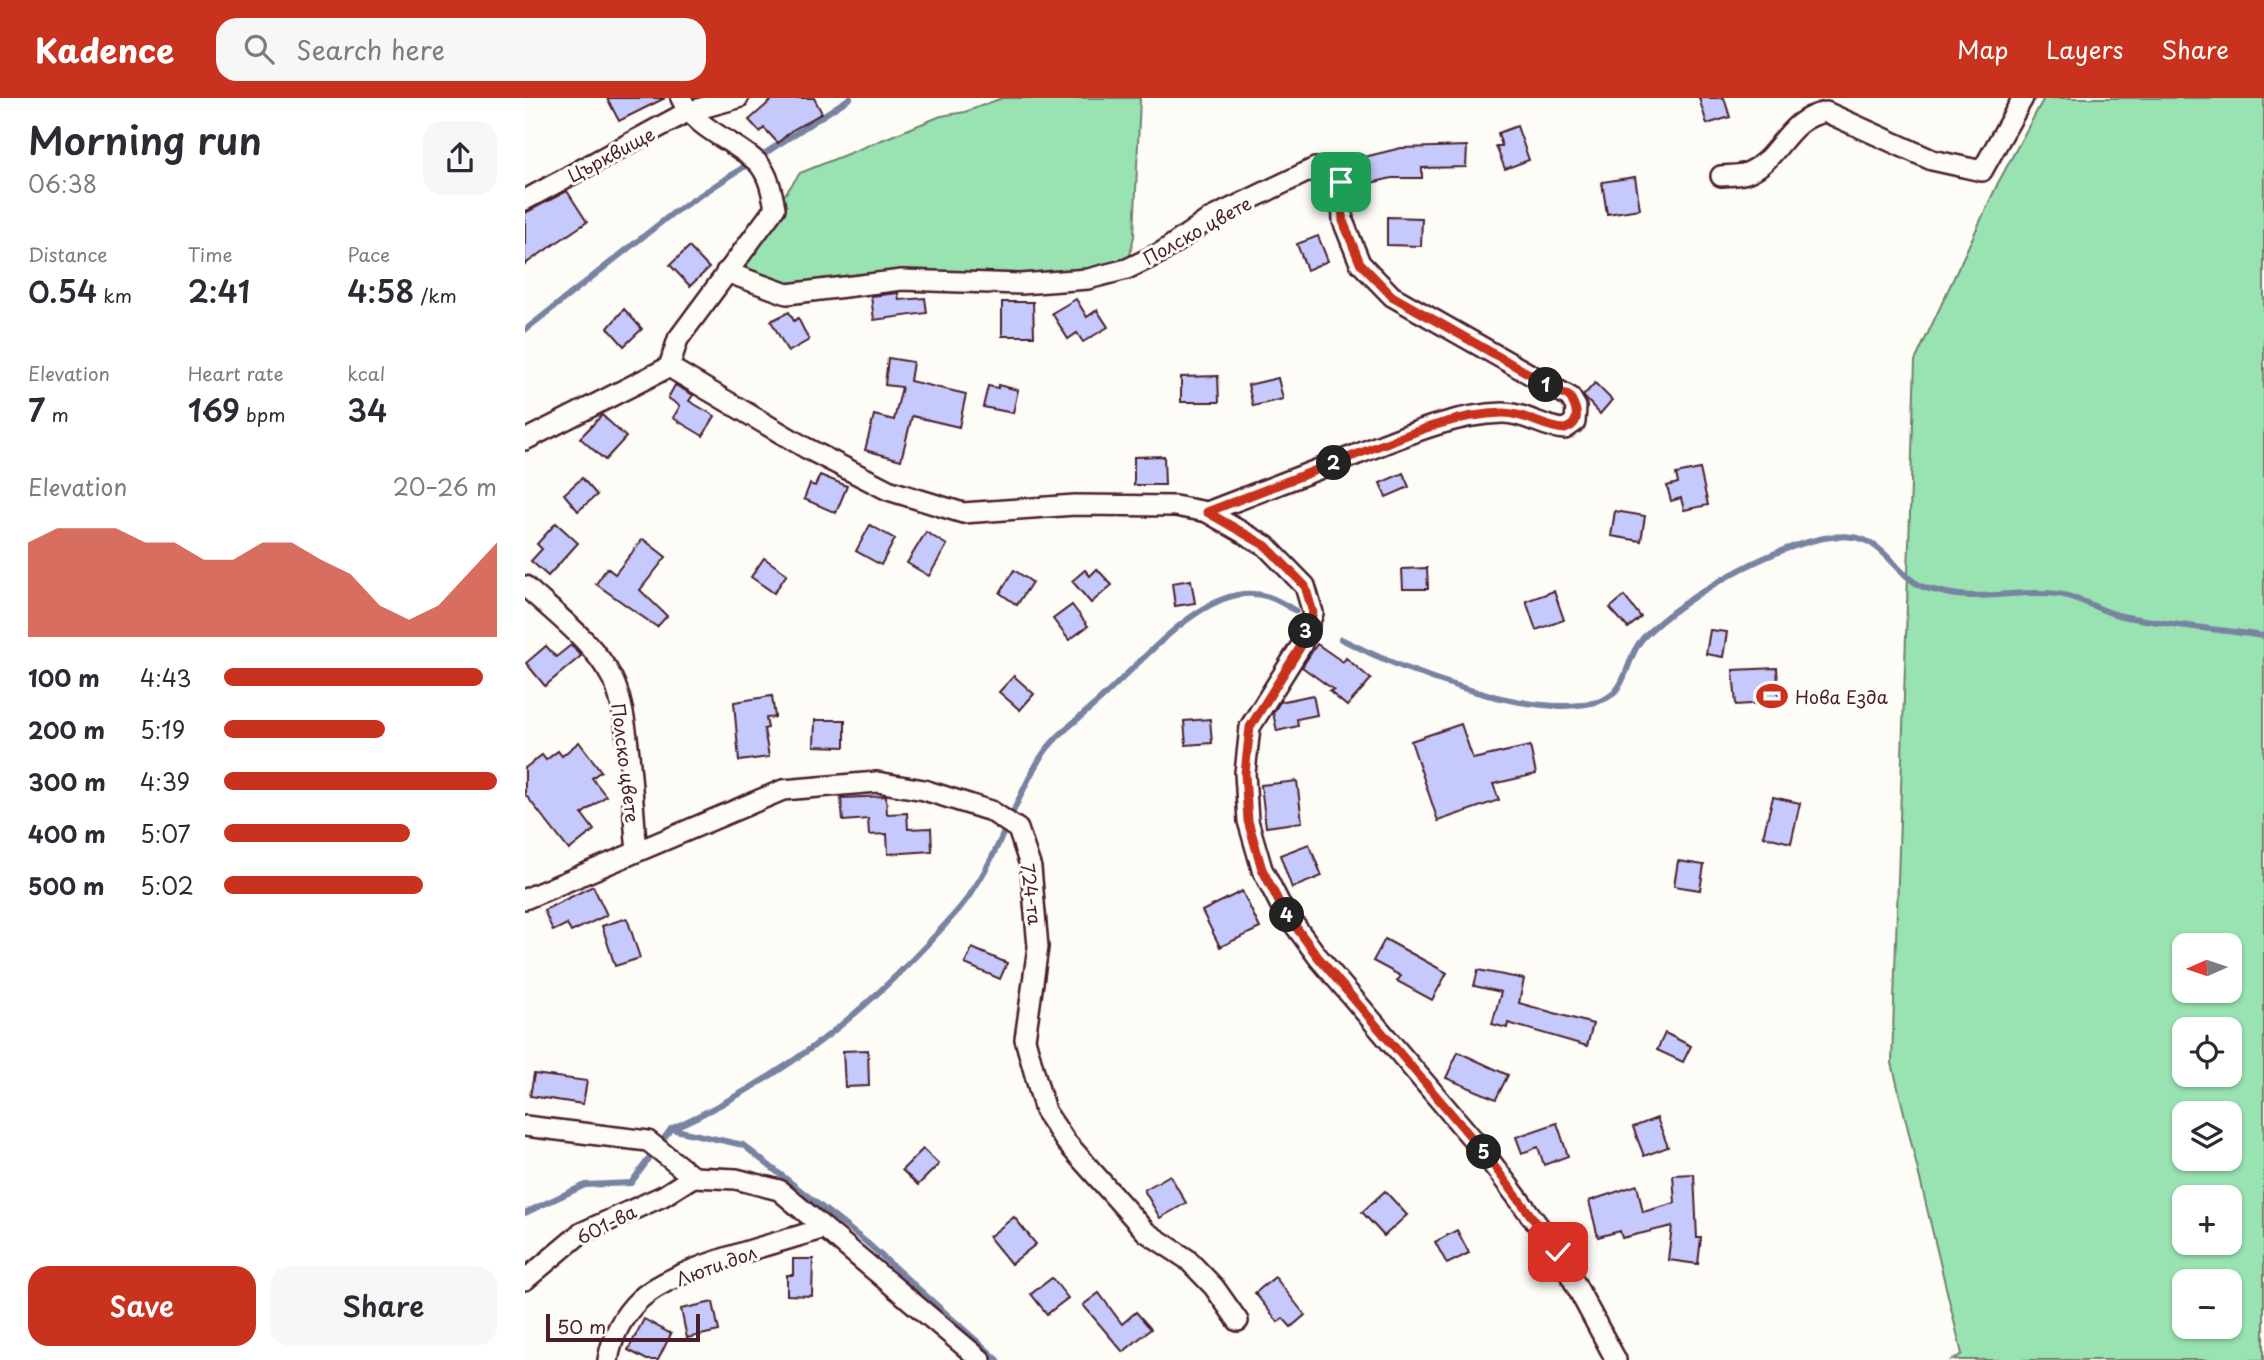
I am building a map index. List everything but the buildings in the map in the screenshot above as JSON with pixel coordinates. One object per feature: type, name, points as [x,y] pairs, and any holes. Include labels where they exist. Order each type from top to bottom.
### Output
[{"type":"street","name":"Църквище","points":[[525,200],[684,105],[738,98]]},
{"type":"street","points":[[1721,176],[1747,173],[1759,166],[1797,124],[1810,115],[1826,112],[1931,160],[1982,171],[2023,98]]},
{"type":"street","points":[[525,440],[669,368],[678,339],[775,208],[771,187],[758,164],[684,105]]},
{"type":"street","name":"Полско цвете","points":[[726,272],[787,294],[902,280],[1021,284],[1088,279],[1126,269],[1162,252],[1209,219],[1315,168],[1326,167],[1335,170],[1341,182],[1343,221],[1360,263],[1392,296],[1570,397],[1576,407],[1575,422],[1570,427],[1556,428],[1528,416],[1505,413],[1451,421],[1409,434],[1207,512]]},
{"type":"street","points":[[669,368],[806,447],[888,490],[963,513],[1075,505],[1175,506],[1207,512],[1266,546],[1305,586],[1313,613],[1301,646],[1250,727],[1245,773],[1248,821],[1262,869],[1282,908],[1318,957],[1482,1150],[1558,1252],[1616,1360]]},
{"type":"street","name":"Полско цвете","points":[[525,586],[589,646],[613,680],[622,708],[637,850]]},
{"type":"street","name":"724-та","points":[[525,899],[783,790],[877,782],[924,790],[998,816],[1018,829],[1031,868],[1038,947],[1025,1039],[1045,1111],[1066,1142],[1139,1224],[1187,1259],[1214,1287],[1238,1321]]},
{"type":"street","points":[[525,1126],[648,1141],[693,1177],[736,1179],[779,1190],[821,1229],[981,1360]]},
{"type":"street","name":"601-ва","points":[[525,1280],[581,1233],[663,1196],[693,1177]]},
{"type":"street","name":"Люти дол","points":[[608,1360],[610,1346],[622,1320],[641,1298],[684,1274],[821,1229]]},
{"type":"green space","points":[[1002,98],[1140,98],[1134,236],[1127,269],[787,294],[726,272],[758,233],[800,173],[941,116],[965,112]]},
{"type":"green space","points":[[2044,98],[2264,98],[2264,1360],[1952,1360],[1962,1354],[1892,1063],[1915,361],[1998,183]]},
{"type":"waterway","points":[[525,330],[673,213],[850,98]]},
{"type":"waterway","points":[[1341,639],[1432,678],[1504,699],[1539,705],[1572,706],[1600,701],[1616,690],[1622,682],[1643,638],[1684,604],[1741,569],[1802,544],[1829,537],[1864,540],[1882,551],[1912,581],[1942,592],[1971,596],[2057,594],[2122,616],[2264,636]]},
{"type":"waterway","points":[[671,1129],[754,1086],[792,1062],[827,1036],[894,978],[927,945],[972,892],[1045,751],[1165,637],[1201,610],[1237,595],[1261,595],[1275,599],[1296,611]]},
{"type":"waterway","points":[[525,1213],[585,1185],[631,1183],[671,1129],[743,1145],[866,1242],[998,1360]]},
{"type":"place","name":"Нова Езда","points":[[1772,696]]},
{"type":"route","points":[[1341,182],[1343,221],[1360,263],[1392,296],[1570,397],[1576,407],[1577,416],[1575,422],[1565,429],[1548,426],[1528,416],[1505,413],[1451,421],[1409,434],[1207,512],[1266,546],[1305,586],[1313,613],[1301,646],[1250,727],[1245,773],[1248,821],[1262,869],[1282,908],[1346,992],[1482,1150],[1558,1252]]}]
